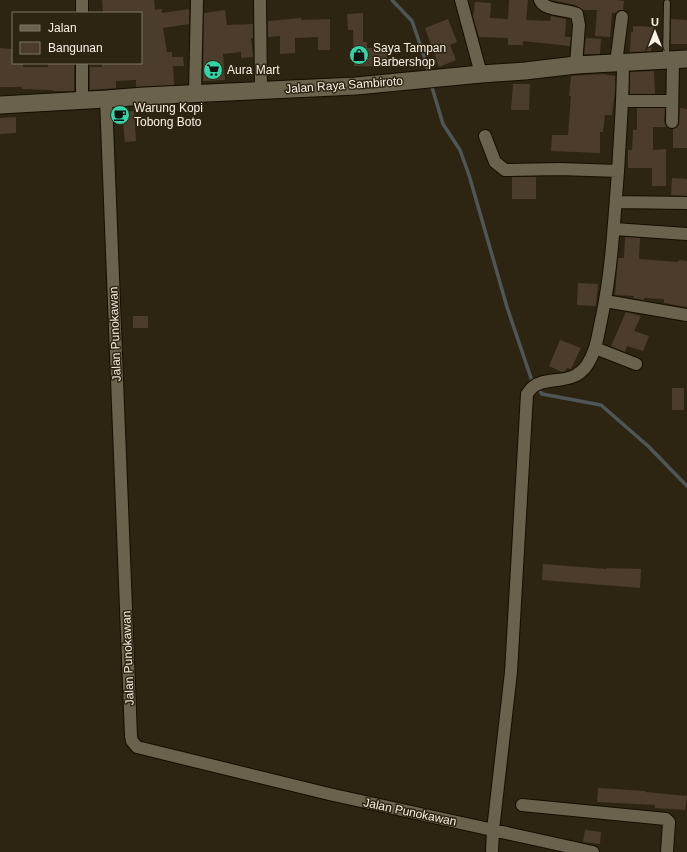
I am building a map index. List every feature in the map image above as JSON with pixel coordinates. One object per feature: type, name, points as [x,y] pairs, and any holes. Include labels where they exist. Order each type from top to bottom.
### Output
[{"type":"street","points":[[82,0],[82,12]]},
{"type":"street","points":[[195,93],[197,0]]},
{"type":"street","points":[[260,0],[261,91]]},
{"type":"street","points":[[461,0],[481,74]]},
{"type":"street","points":[[540,0],[546,7],[570,10],[577,14],[579,25],[576,65]]},
{"type":"street","points":[[492,852],[493,830],[511,672],[527,394],[536,386],[568,379],[578,374],[586,366],[595,348],[605,301],[614,229],[623,101],[620,63],[622,18]]},
{"type":"street","points":[[672,122],[675,60]]},
{"type":"street","name":"Jalan Raya Sambiroto","points":[[0,105],[195,93],[356,86],[526,71],[576,65],[675,60]]},
{"type":"street","points":[[82,64],[82,101]]},
{"type":"street","name":"Jalan Punokawan","points":[[106,99],[132,741],[137,747],[271,781],[593,852]]},
{"type":"street","points":[[623,101],[672,101]]},
{"type":"street","points":[[485,136],[494,162],[505,170],[560,169],[618,171]]},
{"type":"street","points":[[616,202],[687,203]]},
{"type":"street","points":[[614,229],[687,234]]},
{"type":"street","points":[[605,301],[687,315]]},
{"type":"street","points":[[595,348],[636,364]]},
{"type":"street","points":[[522,806],[666,819],[669,822],[667,852]]},
{"type":"lane","points":[[667,3],[675,60]]},
{"type":"building","points":[[102,0],[154,0],[155,10],[162,9],[162,13],[189,9],[189,24],[163,28],[167,52],[172,52],[172,57],[183,57],[184,66],[173,66],[174,85],[136,87],[136,80],[116,81],[116,88],[90,90],[90,67],[102,67],[102,64],[142,64],[142,12],[103,12]]},
{"type":"building","points":[[509,0],[528,0],[526,20],[550,21],[551,16],[566,19],[565,37],[571,37],[570,46],[523,41],[523,45],[508,45],[508,38],[479,37],[473,17],[475,2],[491,3],[490,18],[508,19]]},
{"type":"building","points":[[552,0],[624,1],[623,10],[612,13],[610,37],[595,36],[597,10],[583,10],[575,5]]},
{"type":"building","points":[[225,10],[227,25],[253,24],[253,38],[251,38],[253,57],[241,58],[241,52],[223,54],[225,80],[203,81],[204,13]]},
{"type":"building","points":[[363,13],[363,42],[367,42],[367,48],[387,48],[387,67],[354,66],[353,30],[348,30],[347,14]]},
{"type":"building","points":[[301,18],[301,20],[330,19],[330,50],[318,50],[318,37],[295,38],[295,53],[280,54],[280,36],[268,37],[268,21]]},
{"type":"building","points":[[448,19],[457,42],[450,45],[456,60],[439,67],[425,28]]},
{"type":"building","points":[[671,19],[687,20],[687,44],[671,44]]},
{"type":"building","points":[[633,26],[654,27],[651,51],[630,52],[631,32],[633,32]]},
{"type":"building","points":[[586,38],[601,39],[600,54],[584,54]]},
{"type":"building","points":[[0,48],[12,49],[12,64],[23,64],[23,67],[48,67],[48,64],[74,64],[74,91],[0,87]]},
{"type":"building","points":[[654,71],[655,94],[630,94],[630,72]]},
{"type":"building","points":[[602,74],[615,76],[615,90],[612,115],[605,115],[603,132],[600,132],[600,153],[551,151],[552,135],[568,135],[571,76]]},
{"type":"building","points":[[513,84],[530,84],[529,110],[511,110]]},
{"type":"building","points":[[637,108],[665,108],[664,122],[667,127],[653,127],[653,150],[666,149],[666,186],[652,186],[652,168],[628,168],[628,150],[632,150],[633,130],[637,130]]},
{"type":"building","points":[[680,108],[687,109],[687,148],[673,148],[673,129],[679,125]]},
{"type":"building","points":[[134,111],[136,141],[125,142],[122,112]]},
{"type":"building","points":[[16,117],[16,133],[0,134],[0,118]]},
{"type":"building","points":[[512,177],[536,177],[536,199],[512,199]]},
{"type":"building","points":[[672,178],[687,179],[687,196],[671,195]]},
{"type":"building","points":[[625,237],[640,238],[639,259],[678,262],[679,260],[687,261],[687,307],[664,303],[664,299],[644,298],[644,300],[633,298],[634,296],[615,295],[618,258],[624,258]]},
{"type":"building","points":[[578,283],[598,284],[596,306],[577,305]]},
{"type":"building","points":[[626,312],[641,316],[634,331],[649,336],[643,351],[627,346],[625,352],[611,346]]},
{"type":"building","points":[[133,316],[148,316],[148,328],[133,328]]},
{"type":"building","points":[[560,340],[581,348],[571,369],[567,368],[562,372],[549,366]]},
{"type":"building","points":[[672,388],[684,388],[684,410],[672,410]]},
{"type":"building","points":[[543,564],[607,569],[641,569],[640,588],[542,580]]},
{"type":"building","points":[[598,788],[645,791],[687,796],[685,810],[655,808],[655,805],[597,802]]},
{"type":"building","points":[[585,830],[601,832],[600,844],[583,842]]},
{"type":"waterway","points":[[392,0],[412,21],[429,74]]},
{"type":"waterway","points":[[431,84],[443,124],[460,150],[469,175],[507,307],[531,378],[542,394],[601,405],[648,446],[687,486]]},
{"type":"place","name":"Saya Tampan Barbershop","points":[[359,55]]},
{"type":"place","name":"Aura Mart","points":[[213,70]]},
{"type":"place","name":"Warung Kopi Tobong Boto","points":[[120,115]]}]
